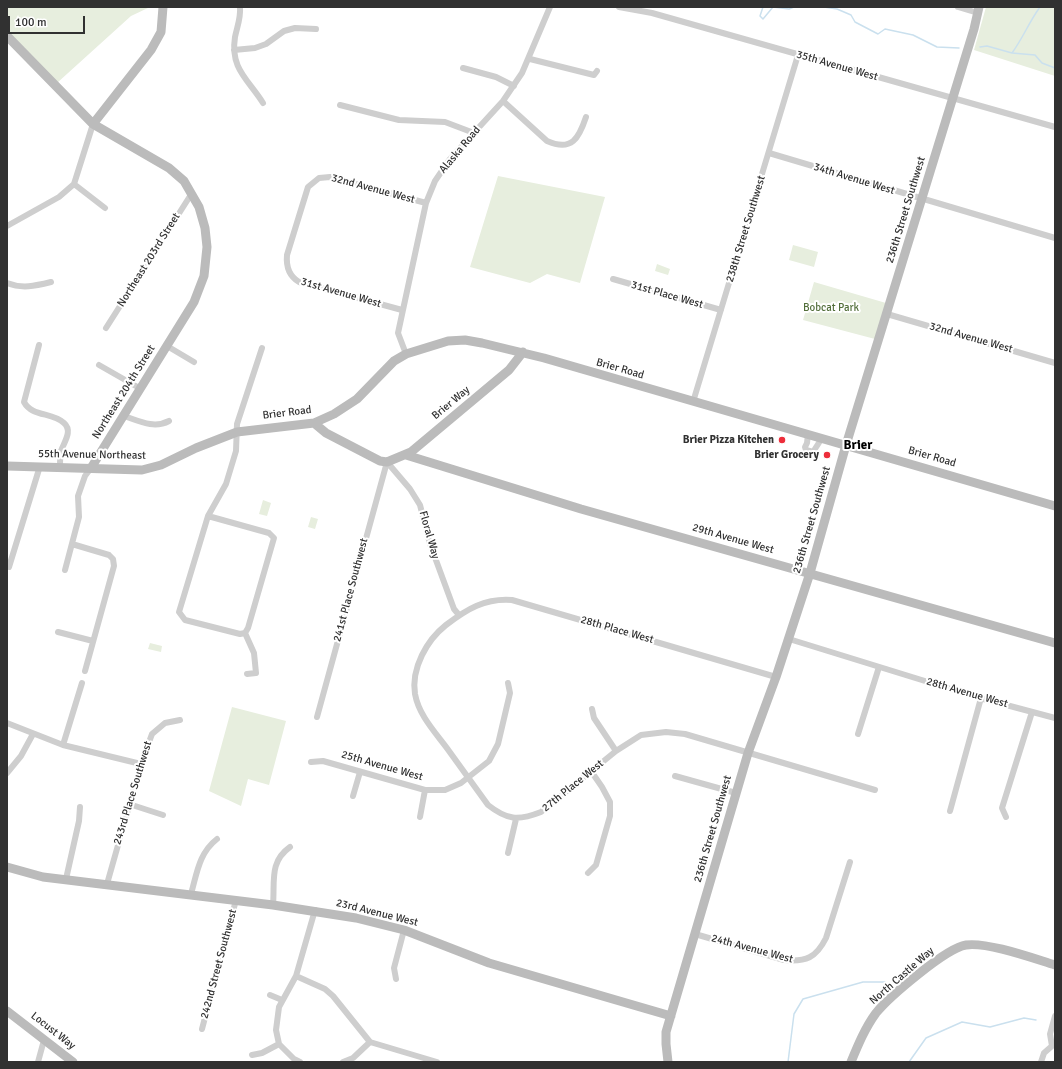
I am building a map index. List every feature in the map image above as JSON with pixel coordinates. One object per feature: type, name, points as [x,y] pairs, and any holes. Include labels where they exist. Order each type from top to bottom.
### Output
[{"type":"street","points":[[7,226],[59,197],[74,184],[93,124],[151,50],[161,32],[162,7]]},
{"type":"street","points":[[240,7],[234,50],[236,63],[239,71],[263,103]]},
{"type":"street","name":"Alaska Road","points":[[406,354],[398,333],[426,203],[435,181],[450,159],[514,86],[530,59],[550,7]]},
{"type":"street","name":"35th Avenue West","points":[[619,7],[652,13],[1055,127]]},
{"type":"street","points":[[958,7],[978,10]]},
{"type":"street","name":"236th Street Southwest","points":[[668,1062],[666,1032],[748,752],[789,640],[810,573],[846,445],[953,99],[978,10]]},
{"type":"street","points":[[234,50],[255,48],[266,44],[289,29],[305,27],[316,29]]},
{"type":"street","name":"Northeast 204th Street","points":[[7,36],[93,124],[169,168],[184,181],[199,207],[205,228],[207,247],[204,276],[194,302],[141,389],[85,476],[78,496],[79,517],[65,570]]},
{"type":"street","name":"238th Street Southwest","points":[[693,402],[798,55]]},
{"type":"street","points":[[530,59],[582,73],[594,75],[597,71]]},
{"type":"street","points":[[463,68],[496,77],[514,86]]},
{"type":"street","points":[[502,101],[548,141],[555,144],[563,145],[573,142],[581,132],[586,117]]},
{"type":"street","points":[[340,105],[399,120],[445,122],[474,133]]},
{"type":"street","name":"34th Avenue West","points":[[769,153],[1055,238]]},
{"type":"street","name":"32nd Avenue West","points":[[287,266],[287,255],[308,188],[319,178],[330,176],[426,203]]},
{"type":"street","points":[[74,184],[105,208]]},
{"type":"street","name":"Northeast 203rd Street","points":[[106,328],[192,193]]},
{"type":"street","name":"31st Avenue West","points":[[287,266],[291,275],[299,282],[402,310]]},
{"type":"street","name":"31st Place West","points":[[613,279],[720,310]]},
{"type":"street","points":[[7,283],[18,287],[32,287],[51,282]]},
{"type":"street","name":"32nd Avenue West","points":[[887,314],[1055,363]]},
{"type":"street","name":"Brier Road","points":[[196,448],[237,432],[314,423],[334,414],[356,398],[387,367],[406,354],[446,342],[465,340],[523,352],[693,402],[808,439],[846,445],[1055,506]]},
{"type":"street","points":[[39,345],[24,402],[26,407],[34,412],[46,414],[64,422],[68,432],[67,440],[61,450],[60,467]]},
{"type":"street","points":[[167,346],[194,362]]},
{"type":"street","points":[[245,633],[240,634],[185,620],[181,617],[179,612],[208,516],[213,504],[226,484],[236,451],[237,424],[262,348]]},
{"type":"street","name":"Brier Way","points":[[387,462],[406,456],[509,370],[523,352]]},
{"type":"street","points":[[99,365],[141,389]]},
{"type":"street","points":[[124,416],[153,425],[162,425],[169,421]]},
{"type":"street","points":[[314,423],[326,433],[380,461],[387,462]]},
{"type":"street","points":[[808,439],[805,447],[806,450],[813,452],[820,442]]},
{"type":"street","name":"55th Avenue Northeast","points":[[7,466],[128,470],[150,468],[161,465],[196,448]]},
{"type":"street","name":"29th Avenue West","points":[[406,456],[581,509],[1055,643]]},
{"type":"street","name":"Floral Way","points":[[387,462],[410,489],[420,505],[438,567],[454,609],[458,615]]},
{"type":"street","name":"241st Place Southwest","points":[[317,717],[387,462]]},
{"type":"street","points":[[9,567],[40,466]]},
{"type":"street","points":[[208,516],[269,533],[274,538],[248,628],[245,633]]},
{"type":"street","points":[[72,544],[109,555],[113,559],[114,566],[85,671]]},
{"type":"street","name":"28th Place West","points":[[458,615],[478,604],[488,601],[498,599],[512,600],[776,677]]},
{"type":"street","points":[[458,615],[427,644],[416,674],[415,694],[423,715],[488,805],[500,814],[516,819],[508,853]]},
{"type":"street","points":[[58,632],[93,641]]},
{"type":"street","points":[[245,633],[254,653],[256,673],[247,674]]},
{"type":"street","name":"28th Avenue West","points":[[789,640],[981,698],[1055,718]]},
{"type":"street","points":[[858,734],[879,667]]},
{"type":"street","points":[[63,745],[82,683]]},
{"type":"street","name":"25th Avenue West","points":[[311,762],[323,761],[425,790],[446,790],[469,778],[489,761],[498,744],[510,693],[508,683]]},
{"type":"street","points":[[950,811],[981,698]]},
{"type":"street","points":[[592,709],[594,718],[616,751]]},
{"type":"street","points":[[1006,817],[1002,808],[1032,712]]},
{"type":"street","name":"243rd Place Southwest","points":[[107,884],[141,764],[152,734],[165,723],[180,720]]},
{"type":"street","points":[[7,723],[63,745],[141,764]]},
{"type":"street","name":"27th Place West","points":[[516,819],[530,817],[541,812],[616,751],[641,735],[666,732],[685,734],[875,790]]},
{"type":"street","points":[[7,773],[21,756],[33,734]]},
{"type":"street","points":[[588,873],[596,865],[610,816],[610,802],[591,771]]},
{"type":"street","points":[[353,796],[360,772]]},
{"type":"street","points":[[675,776],[736,793]]},
{"type":"street","points":[[420,817],[425,790]]},
{"type":"street","points":[[130,804],[163,815]]},
{"type":"street","points":[[66,879],[79,821],[80,807]]},
{"type":"street","points":[[191,894],[200,860],[205,850],[218,839]]},
{"type":"street","points":[[273,904],[274,871],[278,858],[290,847]]},
{"type":"street","name":"24th Avenue West","points":[[695,934],[784,960],[799,962],[808,959],[820,950],[826,938],[850,862]]},
{"type":"street","name":"23rd Avenue West","points":[[7,867],[34,876],[315,910],[404,930],[490,963],[671,1016]]},
{"type":"street","name":"242nd Street Southwest","points":[[202,1029],[236,900]]},
{"type":"street","points":[[300,1062],[294,1059],[279,1044],[276,1030],[276,1019],[282,1000],[296,976],[315,910]]},
{"type":"street","points":[[396,979],[394,968],[404,930]]},
{"type":"street","name":"North Castle Way","points":[[851,1062],[865,1031],[885,1004],[947,953],[958,947],[972,945],[987,947],[1055,964]]},
{"type":"street","points":[[296,976],[325,989],[333,996],[370,1042],[437,1062]]},
{"type":"street","points":[[270,995],[282,1000]]},
{"type":"street","name":"Locust Way","points":[[7,1011],[73,1062]]},
{"type":"street","points":[[1041,1062],[1044,1053],[1053,1047],[1050,1034],[1055,1016]]},
{"type":"street","points":[[38,1062],[44,1040]]},
{"type":"street","points":[[343,1062],[353,1058],[370,1042]]},
{"type":"street","points":[[252,1055],[262,1054],[279,1044]]},
{"type":"green space","points":[[7,7],[150,7],[131,16],[57,83],[7,33]]},
{"type":"green space","points":[[986,7],[1055,7],[1055,76],[974,50]]},
{"type":"green space","points":[[498,176],[605,197],[580,283],[547,274],[530,283],[470,267]]},
{"type":"green space","points":[[793,245],[818,252],[814,267],[789,260]]},
{"type":"green space","points":[[657,264],[670,269],[668,275],[655,271]]},
{"type":"green space","name":"Bobcat Park","points":[[814,282],[886,303],[875,339],[803,320]]},
{"type":"green space","points":[[263,500],[271,503],[267,516],[259,514]]},
{"type":"green space","points":[[311,517],[318,519],[315,529],[308,527]]},
{"type":"green space","points":[[150,643],[162,646],[161,652],[148,649]]},
{"type":"green space","points":[[232,707],[286,721],[269,785],[248,779],[241,806],[209,791]]},
{"type":"waterway","points":[[763,7],[760,16],[763,19],[773,7],[789,9],[794,7]]},
{"type":"waterway","points":[[824,7],[837,9],[851,15],[855,22],[878,34],[885,29],[913,35],[937,47],[959,48]]},
{"type":"waterway","points":[[1012,53],[1040,7]]},
{"type":"waterway","points":[[980,47],[987,46],[1012,53],[1035,55],[1042,63],[1055,68]]},
{"type":"waterway","points":[[788,1062],[794,1014],[803,999],[863,982],[885,982]]},
{"type":"waterway","points":[[909,1062],[926,1038],[962,1022],[990,1027],[1024,1018],[1036,1020]]},
{"type":"place","name":"Brier Pizza Kitchen","points":[[782,440]]},
{"type":"place","name":"Brier Grocery","points":[[827,455]]},
{"type":"district","name":"Brier","points":[[858,446]]}]
